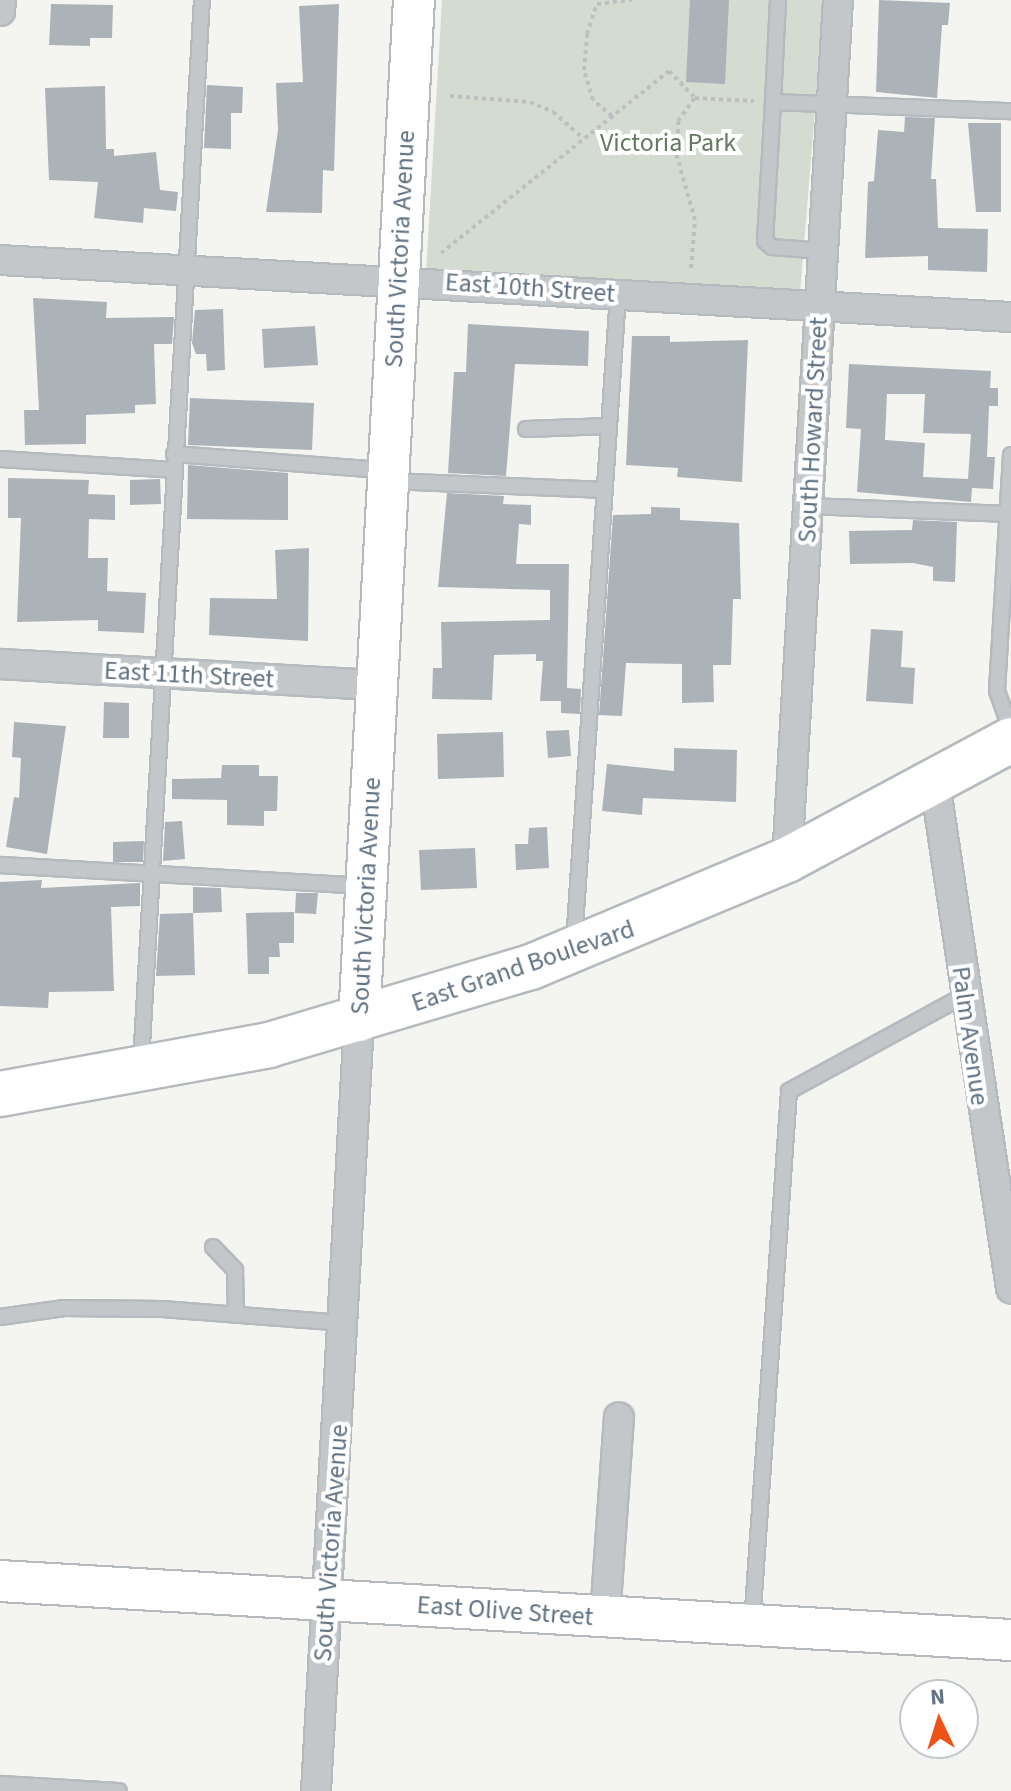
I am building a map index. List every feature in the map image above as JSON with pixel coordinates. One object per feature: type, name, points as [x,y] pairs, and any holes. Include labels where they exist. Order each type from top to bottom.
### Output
[{"type":"main road","name":"East Grand Boulevard","points":[[0,1094],[141,1072],[359,1021],[574,951],[787,860],[1011,740]]},
{"type":"street","points":[[0,11],[1,0]]},
{"type":"street","name":"South Victoria Avenue","points":[[316,1791],[345,1323],[414,0]]},
{"type":"street","name":"South Howard Street","points":[[787,860],[838,0]]},
{"type":"street","name":"East 10th Street","points":[[0,260],[398,279],[1011,317]]},
{"type":"street","name":"East 11th Street","points":[[0,664],[378,685]]},
{"type":"street","name":"Palm Avenue","points":[[935,783],[963,996],[1005,1231],[1011,1288]]},
{"type":"street","points":[[605,1617],[619,1417]]},
{"type":"street","name":"East Olive Street","points":[[0,1581],[1011,1640]]},
{"type":"lane","points":[[141,1072],[149,874],[202,0]]},
{"type":"lane","points":[[778,0],[765,241],[772,247],[823,251]]},
{"type":"lane","points":[[773,102],[1011,111]]},
{"type":"lane","points":[[574,951],[618,295]]},
{"type":"lane","points":[[526,429],[609,426]]},
{"type":"lane","points":[[174,454],[388,476],[605,490]]},
{"type":"lane","points":[[1011,455],[997,691],[1011,730]]},
{"type":"lane","points":[[0,459],[173,470]]},
{"type":"lane","points":[[809,506],[1008,514]]},
{"type":"lane","points":[[0,865],[367,886]]},
{"type":"lane","points":[[752,1625],[789,1091],[963,996]]},
{"type":"lane","points":[[213,1247],[235,1270],[236,1315]]},
{"type":"lane","points":[[0,1317],[64,1308],[345,1323]]},
{"type":"lane","points":[[0,1784],[119,1791]]},
{"type":"path","points":[[612,116],[593,100],[584,70],[587,34],[597,4],[632,0]]},
{"type":"path","points":[[441,253],[669,71],[695,98],[773,102]]},
{"type":"path","points":[[450,96],[530,102],[553,112],[583,138]]},
{"type":"path","points":[[691,268],[695,220],[677,157],[678,121],[695,98]]},
{"type":"green space","name":"Victoria Park","points":[[442,0],[824,0],[800,294],[426,273]]},
{"type":"building","points":[[690,0],[729,0],[725,84],[686,82]]},
{"type":"building","points":[[879,0],[950,3],[948,25],[942,25],[937,98],[876,92]]},
{"type":"building","points":[[51,4],[113,5],[112,38],[90,38],[90,46],[49,45]]},
{"type":"building","points":[[339,4],[334,171],[323,170],[322,213],[266,212],[278,130],[276,83],[303,82],[299,6]]},
{"type":"building","points":[[207,85],[243,87],[242,113],[231,113],[231,149],[204,148]]},
{"type":"building","points":[[105,86],[106,149],[114,149],[114,156],[156,152],[160,190],[178,192],[176,211],[144,208],[143,223],[94,218],[98,182],[49,180],[45,88]]},
{"type":"building","points":[[905,117],[935,118],[931,179],[936,179],[938,228],[988,229],[987,272],[928,270],[928,256],[865,258],[868,182],[874,181],[878,130],[904,132]]},
{"type":"building","points":[[968,123],[1001,123],[1001,212],[976,212]]},
{"type":"building","points":[[33,298],[107,302],[106,318],[174,317],[172,344],[154,344],[156,404],[135,405],[135,413],[86,415],[86,444],[25,445],[24,410],[39,410]]},
{"type":"building","points":[[223,309],[225,370],[207,371],[206,354],[196,354],[192,343],[195,310]]},
{"type":"building","points":[[468,324],[589,331],[588,366],[515,364],[506,476],[448,473],[454,372],[466,372]]},
{"type":"building","points":[[315,326],[318,365],[264,368],[262,329]]},
{"type":"building","points":[[632,336],[670,336],[670,342],[748,340],[742,482],[677,477],[678,468],[626,465]]},
{"type":"building","points":[[849,364],[991,371],[990,388],[998,388],[998,406],[989,406],[987,457],[995,457],[993,489],[972,488],[971,502],[857,492],[861,429],[846,428]],"holes":[[[887,394],[925,394],[923,433],[971,434],[968,479],[923,477],[925,443],[885,440]]]},
{"type":"building","points":[[190,398],[314,403],[312,450],[188,445]]},
{"type":"building","points":[[188,465],[288,473],[288,520],[187,519]]},
{"type":"building","points":[[8,478],[89,480],[88,494],[115,495],[115,520],[89,519],[88,558],[108,558],[107,591],[146,593],[144,633],[98,631],[98,620],[17,622],[21,518],[8,518]]},
{"type":"building","points":[[160,479],[161,504],[130,505],[130,480]]},
{"type":"building","points":[[447,493],[504,496],[503,504],[531,505],[531,525],[519,524],[516,564],[569,564],[567,688],[581,689],[580,714],[561,713],[561,701],[540,701],[543,661],[536,661],[536,654],[494,655],[492,700],[432,699],[433,668],[442,668],[441,622],[550,620],[550,590],[438,587]]},
{"type":"building","points":[[651,507],[680,508],[680,520],[739,523],[741,599],[733,599],[731,665],[713,665],[714,702],[682,703],[682,664],[626,663],[622,716],[599,715],[613,515],[651,514]]},
{"type":"building","points":[[913,520],[957,522],[955,582],[933,581],[933,567],[913,563],[850,564],[849,531],[912,530]]},
{"type":"building","points":[[309,548],[308,641],[209,635],[210,598],[277,599],[275,550]]},
{"type":"building","points":[[871,629],[903,631],[901,667],[915,668],[913,704],[866,701]]},
{"type":"building","points":[[104,702],[129,703],[129,738],[103,738]]},
{"type":"building","points":[[14,722],[66,726],[47,854],[6,847],[14,797],[19,798],[21,758],[12,757]]},
{"type":"building","points":[[569,730],[571,756],[548,758],[546,731]]},
{"type":"building","points":[[503,732],[504,777],[438,779],[437,734]]},
{"type":"building","points":[[674,748],[737,750],[736,802],[643,798],[642,815],[602,811],[607,764],[674,771]]},
{"type":"building","points":[[222,765],[259,765],[259,776],[278,776],[277,811],[264,811],[264,826],[227,825],[227,800],[172,799],[172,779],[221,778]]},
{"type":"building","points":[[182,821],[185,859],[163,861],[165,822]]},
{"type":"building","points":[[547,827],[549,868],[516,870],[515,844],[528,844],[529,828]]},
{"type":"building","points":[[144,841],[143,862],[113,862],[113,842]]},
{"type":"building","points":[[475,848],[477,888],[421,890],[419,850]]},
{"type":"building","points":[[42,880],[41,888],[140,883],[140,906],[111,907],[114,991],[49,992],[48,1008],[0,1006],[0,882]]},
{"type":"building","points":[[193,887],[221,888],[222,912],[193,913]]},
{"type":"building","points":[[296,893],[318,893],[316,914],[295,913]]},
{"type":"building","points":[[294,912],[294,943],[279,943],[280,957],[269,957],[269,974],[248,974],[246,913]]},
{"type":"building","points":[[193,913],[195,975],[156,976],[160,914]]}]
